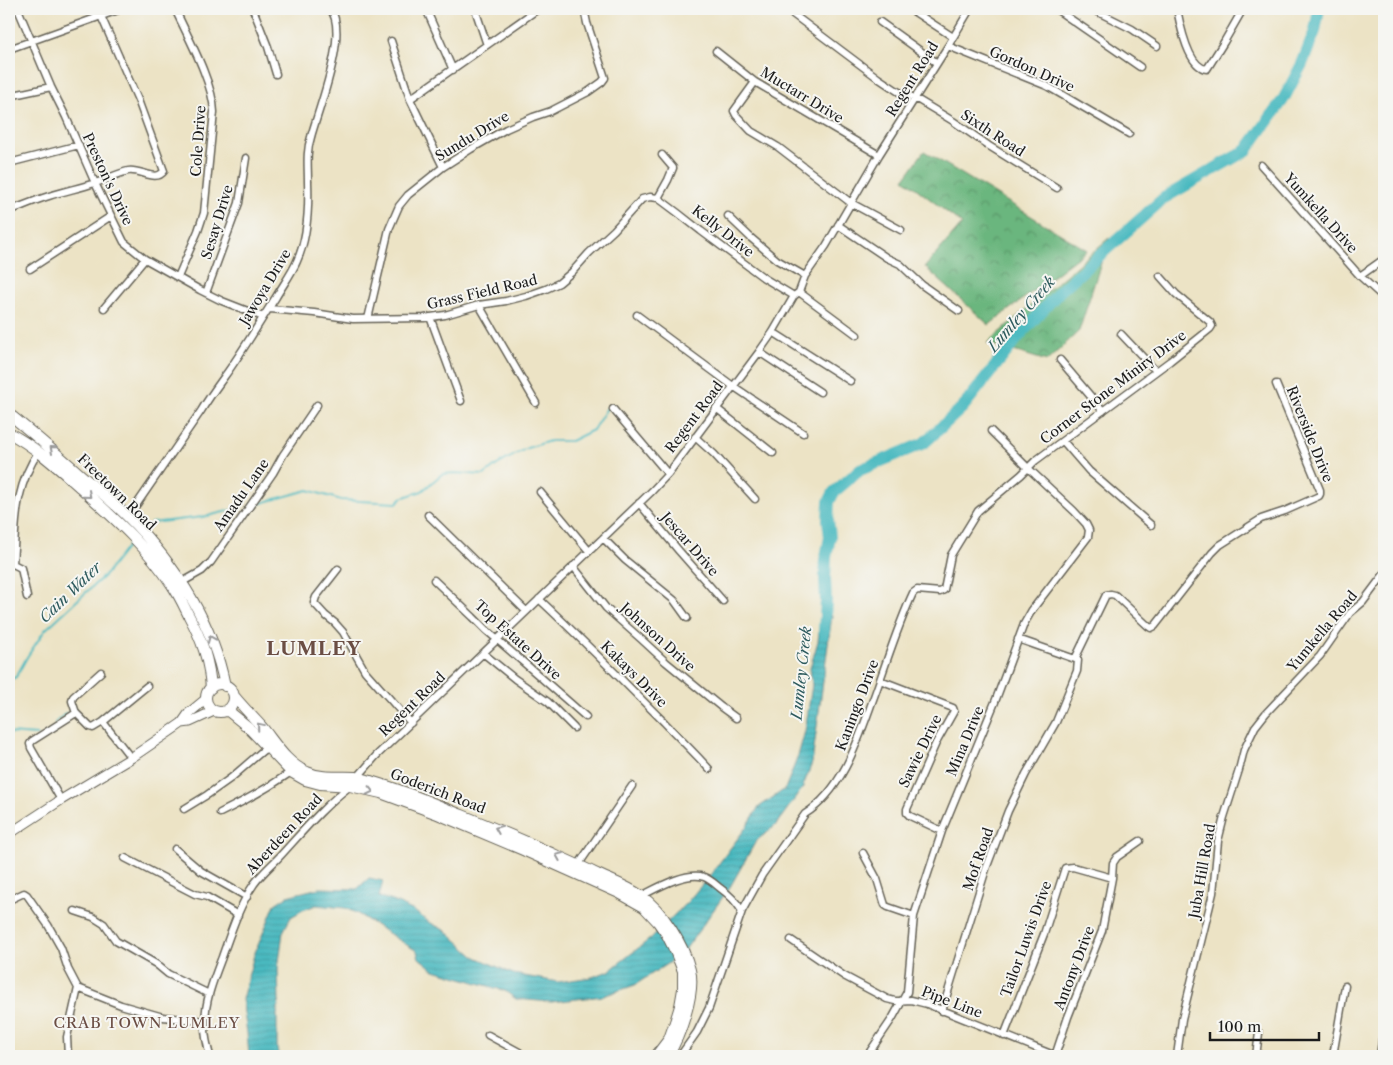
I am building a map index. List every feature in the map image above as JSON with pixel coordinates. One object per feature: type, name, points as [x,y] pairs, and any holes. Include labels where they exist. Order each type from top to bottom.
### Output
[{"type":"main road","name":"Freetown Road","points":[[9,414],[51,448],[128,517],[169,564],[203,646],[210,670],[210,688]]},
{"type":"main road","name":"Freetown Road","points":[[9,433],[39,451],[125,528],[160,568],[178,585],[203,621],[221,667],[224,686]]},
{"type":"main road","points":[[9,834],[131,758],[182,723],[189,713],[206,699],[210,688],[219,685],[229,688],[234,696],[233,702],[227,710],[214,711],[190,722],[182,723]]},
{"type":"main road","name":"Goderich Road","points":[[234,696],[275,745],[296,766],[320,776],[357,777],[432,803],[579,864],[624,885],[645,902]]},
{"type":"main road","points":[[206,699],[210,708],[214,711]]},
{"type":"main road","name":"Goderich Road","points":[[227,710],[248,727],[291,772],[306,780],[320,784],[350,786],[381,793],[453,821],[645,902]]},
{"type":"main road","points":[[645,902],[663,917],[682,948],[691,990],[688,1008],[676,1043],[668,1056]]},
{"type":"main road","points":[[656,1056],[668,1039],[675,1022],[687,971]]},
{"type":"street","name":"Preston's Drive","points":[[18,9],[94,183],[124,242],[145,260],[178,276],[206,293],[263,317]]},
{"type":"street","points":[[9,211],[129,171],[152,176],[161,174],[164,171],[138,100],[95,9]]},
{"type":"street","points":[[9,49],[121,9]]},
{"type":"street","name":"Cole Drive","points":[[175,9],[203,70],[213,98],[214,112],[204,214],[178,276]]},
{"type":"street","points":[[253,9],[276,74]]},
{"type":"street","name":"Jawoya Drive","points":[[128,517],[224,376],[296,264],[305,237],[308,207],[307,152],[330,72],[336,38],[335,17],[330,9]]},
{"type":"street","points":[[426,9],[453,70]]},
{"type":"street","points":[[475,9],[487,45]]},
{"type":"street","points":[[410,99],[453,70],[530,11],[538,9]]},
{"type":"street","name":"Sundu Drive","points":[[368,319],[386,236],[398,206],[408,195],[443,167],[506,129],[552,111],[588,92],[606,78],[584,9]]},
{"type":"street","name":"Sixth Road","points":[[786,9],[899,92],[915,98],[953,121],[989,146],[1057,188]]},
{"type":"street","points":[[910,9],[953,38]]},
{"type":"street","name":"Regent Road","points":[[357,777],[668,474],[773,332],[805,276],[826,246],[879,155],[953,38],[969,9]]},
{"type":"street","points":[[1056,9],[1140,67]]},
{"type":"street","points":[[1092,9],[1132,29],[1157,46]]},
{"type":"street","points":[[1177,9],[1193,61],[1202,69],[1210,67],[1243,9]]},
{"type":"street","points":[[880,22],[937,63]]},
{"type":"street","points":[[391,40],[410,99],[443,167]]},
{"type":"street","name":"Gordon Drive","points":[[948,46],[1048,86],[1129,134]]},
{"type":"street","name":"Muctarr Drive","points":[[716,51],[755,82],[879,155]]},
{"type":"street","points":[[755,82],[734,111],[751,131],[778,147],[851,203],[901,230]]},
{"type":"street","points":[[9,96],[51,87]]},
{"type":"street","points":[[9,163],[78,145]]},
{"type":"street","points":[[658,198],[673,168],[662,155]]},
{"type":"street","name":"Sesay Drive","points":[[206,293],[239,203],[246,158]]},
{"type":"street","name":"Yumkella Drive","points":[[1261,165],[1360,276],[1384,298]]},
{"type":"street","name":"Grass Field Road","points":[[270,309],[353,319],[393,320],[445,315],[479,305],[526,296],[559,283],[614,230],[642,199],[658,198]]},
{"type":"street","name":"Kelly Drive","points":[[658,198],[764,278],[796,294],[857,335]]},
{"type":"street","points":[[30,269],[111,216]]},
{"type":"street","points":[[728,216],[777,260],[805,276]]},
{"type":"street","points":[[838,225],[887,258],[900,264],[922,284],[959,311]]},
{"type":"street","points":[[1360,276],[1384,259]]},
{"type":"street","points":[[104,308],[145,260]]},
{"type":"street","name":"Corner Stone Miniry Drive","points":[[1028,468],[1210,329],[1212,326],[1210,322],[1176,294],[1160,276]]},
{"type":"street","points":[[479,305],[536,403]]},
{"type":"street","points":[[637,315],[733,386],[804,433]]},
{"type":"street","points":[[430,317],[461,401]]},
{"type":"street","points":[[773,332],[850,381]]},
{"type":"street","points":[[1121,334],[1156,371]]},
{"type":"street","points":[[759,352],[820,392]]},
{"type":"street","points":[[1060,360],[1103,411]]},
{"type":"street","name":"Riverside Drive","points":[[1276,384],[1320,494]]},
{"type":"street","name":"Amadu Lane","points":[[178,585],[202,571],[211,562],[273,473],[317,405]]},
{"type":"street","points":[[613,408],[668,474]]},
{"type":"street","points":[[716,408],[772,453]]},
{"type":"street","points":[[991,431],[1028,468]]},
{"type":"street","points":[[695,437],[714,454],[755,499]]},
{"type":"street","points":[[1063,441],[1089,471],[1151,525]]},
{"type":"street","points":[[27,596],[20,568],[11,565],[19,493],[28,468],[39,451]]},
{"type":"street","name":"Mina Drive","points":[[867,1056],[907,992],[914,916],[942,831],[995,702],[1024,624],[1032,610],[1088,537],[1089,530],[1086,524],[1028,468]]},
{"type":"street","name":"Kaningo Drive","points":[[680,1056],[697,1032],[709,1008],[742,911],[762,875],[805,814],[825,798],[854,752],[914,593],[917,590],[940,592],[944,590],[951,555],[978,511],[1028,468]]},
{"type":"street","points":[[540,492],[589,551]]},
{"type":"street","name":"Mof Road","points":[[942,1011],[986,869],[1008,811],[1026,774],[1056,722],[1077,671],[1079,663],[1076,659],[1106,595],[1115,595],[1152,628],[1220,545],[1261,519],[1301,504],[1320,494]]},
{"type":"street","name":"Jescar Drive","points":[[639,503],[723,601]]},
{"type":"street","points":[[428,515],[526,611]]},
{"type":"street","points":[[603,538],[625,560],[674,600],[687,618]]},
{"type":"street","name":"Johnson Drive","points":[[573,566],[606,608],[666,662],[736,718]]},
{"type":"street","points":[[338,570],[316,597],[314,603],[325,615],[335,622],[343,632],[365,671],[411,723]]},
{"type":"street","name":"Yumkella Road","points":[[1278,702],[1320,656],[1350,613],[1363,602],[1384,574]]},
{"type":"street","name":"Top Estate Drive","points":[[434,580],[497,640],[586,717]]},
{"type":"street","name":"Kakays Drive","points":[[540,599],[685,742],[709,769]]},
{"type":"street","points":[[1018,639],[1076,659]]},
{"type":"street","points":[[483,653],[548,702],[574,728]]},
{"type":"street","points":[[101,672],[73,697],[72,701],[76,713],[93,728],[147,686]]},
{"type":"street","name":"Sawie Drive","points":[[880,680],[953,708],[954,711],[936,743],[907,809],[907,813],[910,816],[942,831]]},
{"type":"street","name":"Juba Hill Road","points":[[1177,1056],[1182,1019],[1213,893],[1218,841],[1224,817],[1244,750],[1250,737],[1255,727],[1278,702]]},
{"type":"street","points":[[61,800],[30,744],[76,713]]},
{"type":"street","points":[[103,722],[131,758]]},
{"type":"street","points":[[184,809],[231,778],[267,747]]},
{"type":"street","points":[[220,813],[255,796],[291,772]]},
{"type":"street","name":"Aberdeen Road","points":[[204,1021],[210,994],[238,915],[255,883],[324,808],[350,786],[357,777]]},
{"type":"street","points":[[579,864],[632,786]]},
{"type":"street","name":"Antony Drive","points":[[1056,1056],[1071,1008],[1102,931],[1112,878],[1112,863],[1140,840]]},
{"type":"street","points":[[175,849],[201,871],[247,897]]},
{"type":"street","points":[[863,853],[877,880],[885,905],[914,916]]},
{"type":"street","points":[[125,858],[195,894],[207,897],[238,915]]},
{"type":"street","name":"Tailor Luwis Drive","points":[[1004,1036],[1044,934],[1065,868],[1073,867],[1112,878]]},
{"type":"street","points":[[645,902],[665,885],[695,875],[706,877],[729,894],[742,911]]},
{"type":"street","points":[[9,900],[20,894],[24,893],[27,895],[61,948],[68,969],[78,988],[67,1037],[68,1056]]},
{"type":"street","points":[[75,911],[93,917],[104,924],[116,941],[156,964],[168,974],[210,994]]},
{"type":"street","name":"Pipe Line","points":[[791,940],[844,976],[887,999],[895,1001],[911,1000],[927,1004],[1056,1056]]},
{"type":"street","points":[[1333,1056],[1345,986]]},
{"type":"street","points":[[78,988],[121,1005],[163,1017],[204,1021],[210,1056]]},
{"type":"street","points":[[1380,1056],[1384,1026]]},
{"type":"street","points":[[1256,1056],[1258,1033]]},
{"type":"street","points":[[488,1035],[523,1056]]},
{"type":"green space","points":[[924,151],[1087,250],[989,325],[925,267],[962,224],[904,179]]},
{"type":"green space","points":[[1109,238],[1079,331],[1047,361],[987,343]]},
{"type":"water","points":[[821,613],[832,615],[812,763],[802,789],[775,826],[756,841],[730,887],[682,954],[635,985],[603,996],[551,1002],[516,999],[505,991],[434,970],[419,958],[417,951],[358,914],[345,908],[316,905],[291,917],[283,932],[278,969],[277,1049],[279,1056],[249,1056],[242,999],[254,955],[275,904],[287,896],[319,888],[357,889],[369,878],[383,881],[379,897],[414,911],[446,931],[474,956],[513,974],[558,982],[592,977],[609,971],[650,939],[689,900],[711,874],[759,807],[785,789],[798,756],[805,731],[812,685],[810,668],[818,641]]},
{"type":"waterway","name":"Lumley Creek","points":[[824,631],[826,557],[830,537],[828,520],[829,502],[834,492],[860,470],[924,443],[963,407],[1020,335],[1061,290],[1164,198],[1247,150],[1283,100],[1302,64],[1315,31],[1319,9]]},
{"type":"waterway","name":"Cain Water","points":[[254,505],[308,490],[341,500],[397,503],[401,498],[422,491],[442,474],[484,475],[497,465],[527,448],[550,441],[571,441],[593,430],[607,408]]},
{"type":"waterway","name":"Cain Water","points":[[151,523],[203,517],[241,508]]},
{"type":"waterway","name":"Cain Water","points":[[9,680],[16,677],[45,630],[106,574],[130,543]]},
{"type":"waterway","points":[[55,723],[66,713]]},
{"type":"waterway","points":[[9,733],[37,735]]},
{"type":"district","name":"LUMLEY","points":[[314,648]]},
{"type":"district","name":"CRAB TOWN LUMLEY","points":[[147,1022]]}]
